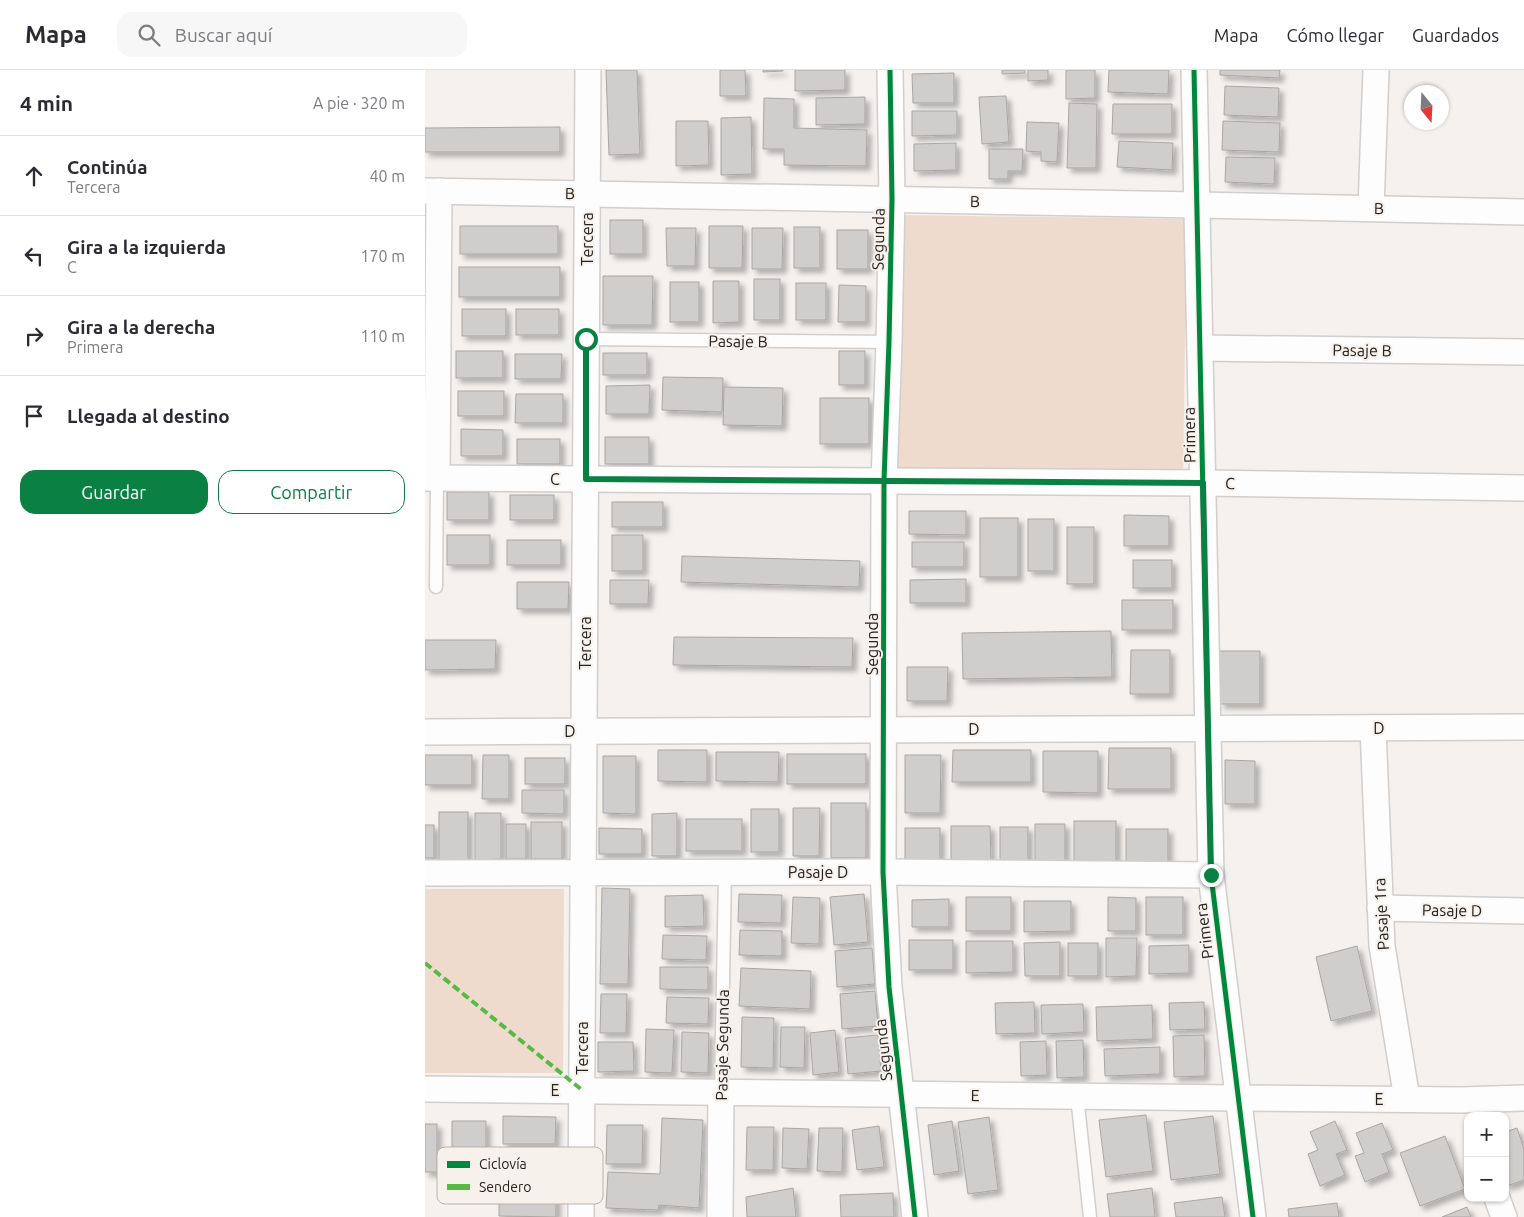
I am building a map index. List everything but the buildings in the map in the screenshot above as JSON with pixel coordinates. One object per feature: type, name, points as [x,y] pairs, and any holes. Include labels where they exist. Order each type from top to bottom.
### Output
[{"type":"street","name":"Tercera","points":[[582,1147],[588,70]]},
{"type":"street","name":"Segunda","points":[[890,70],[889,342],[884,481],[883,872],[889,987],[915,1217]]},
{"type":"street","name":"Primera","points":[[1194,70],[1211,875],[1253,1217]]},
{"type":"street","points":[[1371,208],[1376,70]]},
{"type":"street","name":"B","points":[[432,191],[1198,204],[1524,212]]},
{"type":"street","points":[[431,478],[432,191]]},
{"type":"street","name":"Pasaje B","points":[[1200,348],[1524,352]]},
{"type":"street","name":"C","points":[[431,478],[1203,483],[1524,488]]},
{"type":"street","name":"D","points":[[425,732],[1524,727]]},
{"type":"street","name":"Pasaje 1ra","points":[[1373,728],[1382,946],[1407,1099]]},
{"type":"street","name":"Pasaje D","points":[[425,873],[883,872],[1211,875]]},
{"type":"street","name":"Pasaje D","points":[[1380,908],[1524,912]]},
{"type":"street","name":"E","points":[[425,1089],[1407,1099],[1465,1109],[1524,1098]]},
{"type":"street","name":"Pasaje Segunda","points":[[720,1217],[721,1092]]},
{"type":"street","points":[[1498,1202],[1504,1217]]},
{"type":"street","name":"Tercera","points":[[581,1204],[581,1217]]},
{"type":"lane","name":"Pasaje B","points":[[586,339],[889,342]]},
{"type":"lane","points":[[431,478],[436,587]]},
{"type":"lane","name":"Pasaje Segunda","points":[[721,1092],[725,872]]},
{"type":"lane","points":[[1077,1096],[1090,1217]]},
{"type":"shaded area","points":[[901,215],[1187,219],[1183,474],[896,470]]},
{"type":"shaded area","points":[[425,889],[564,889],[563,1073],[425,1073]]},
{"type":"marked path","points":[[425,963],[582,1090]]},
{"type":"cycle path","points":[[890,70],[892,199],[884,481],[883,872],[889,987],[915,1217]]},
{"type":"cycle path","points":[[1194,70],[1211,875],[1253,1217]]},
{"type":"route","points":[[586,339],[586,479],[1203,483],[1211,875]]}]
